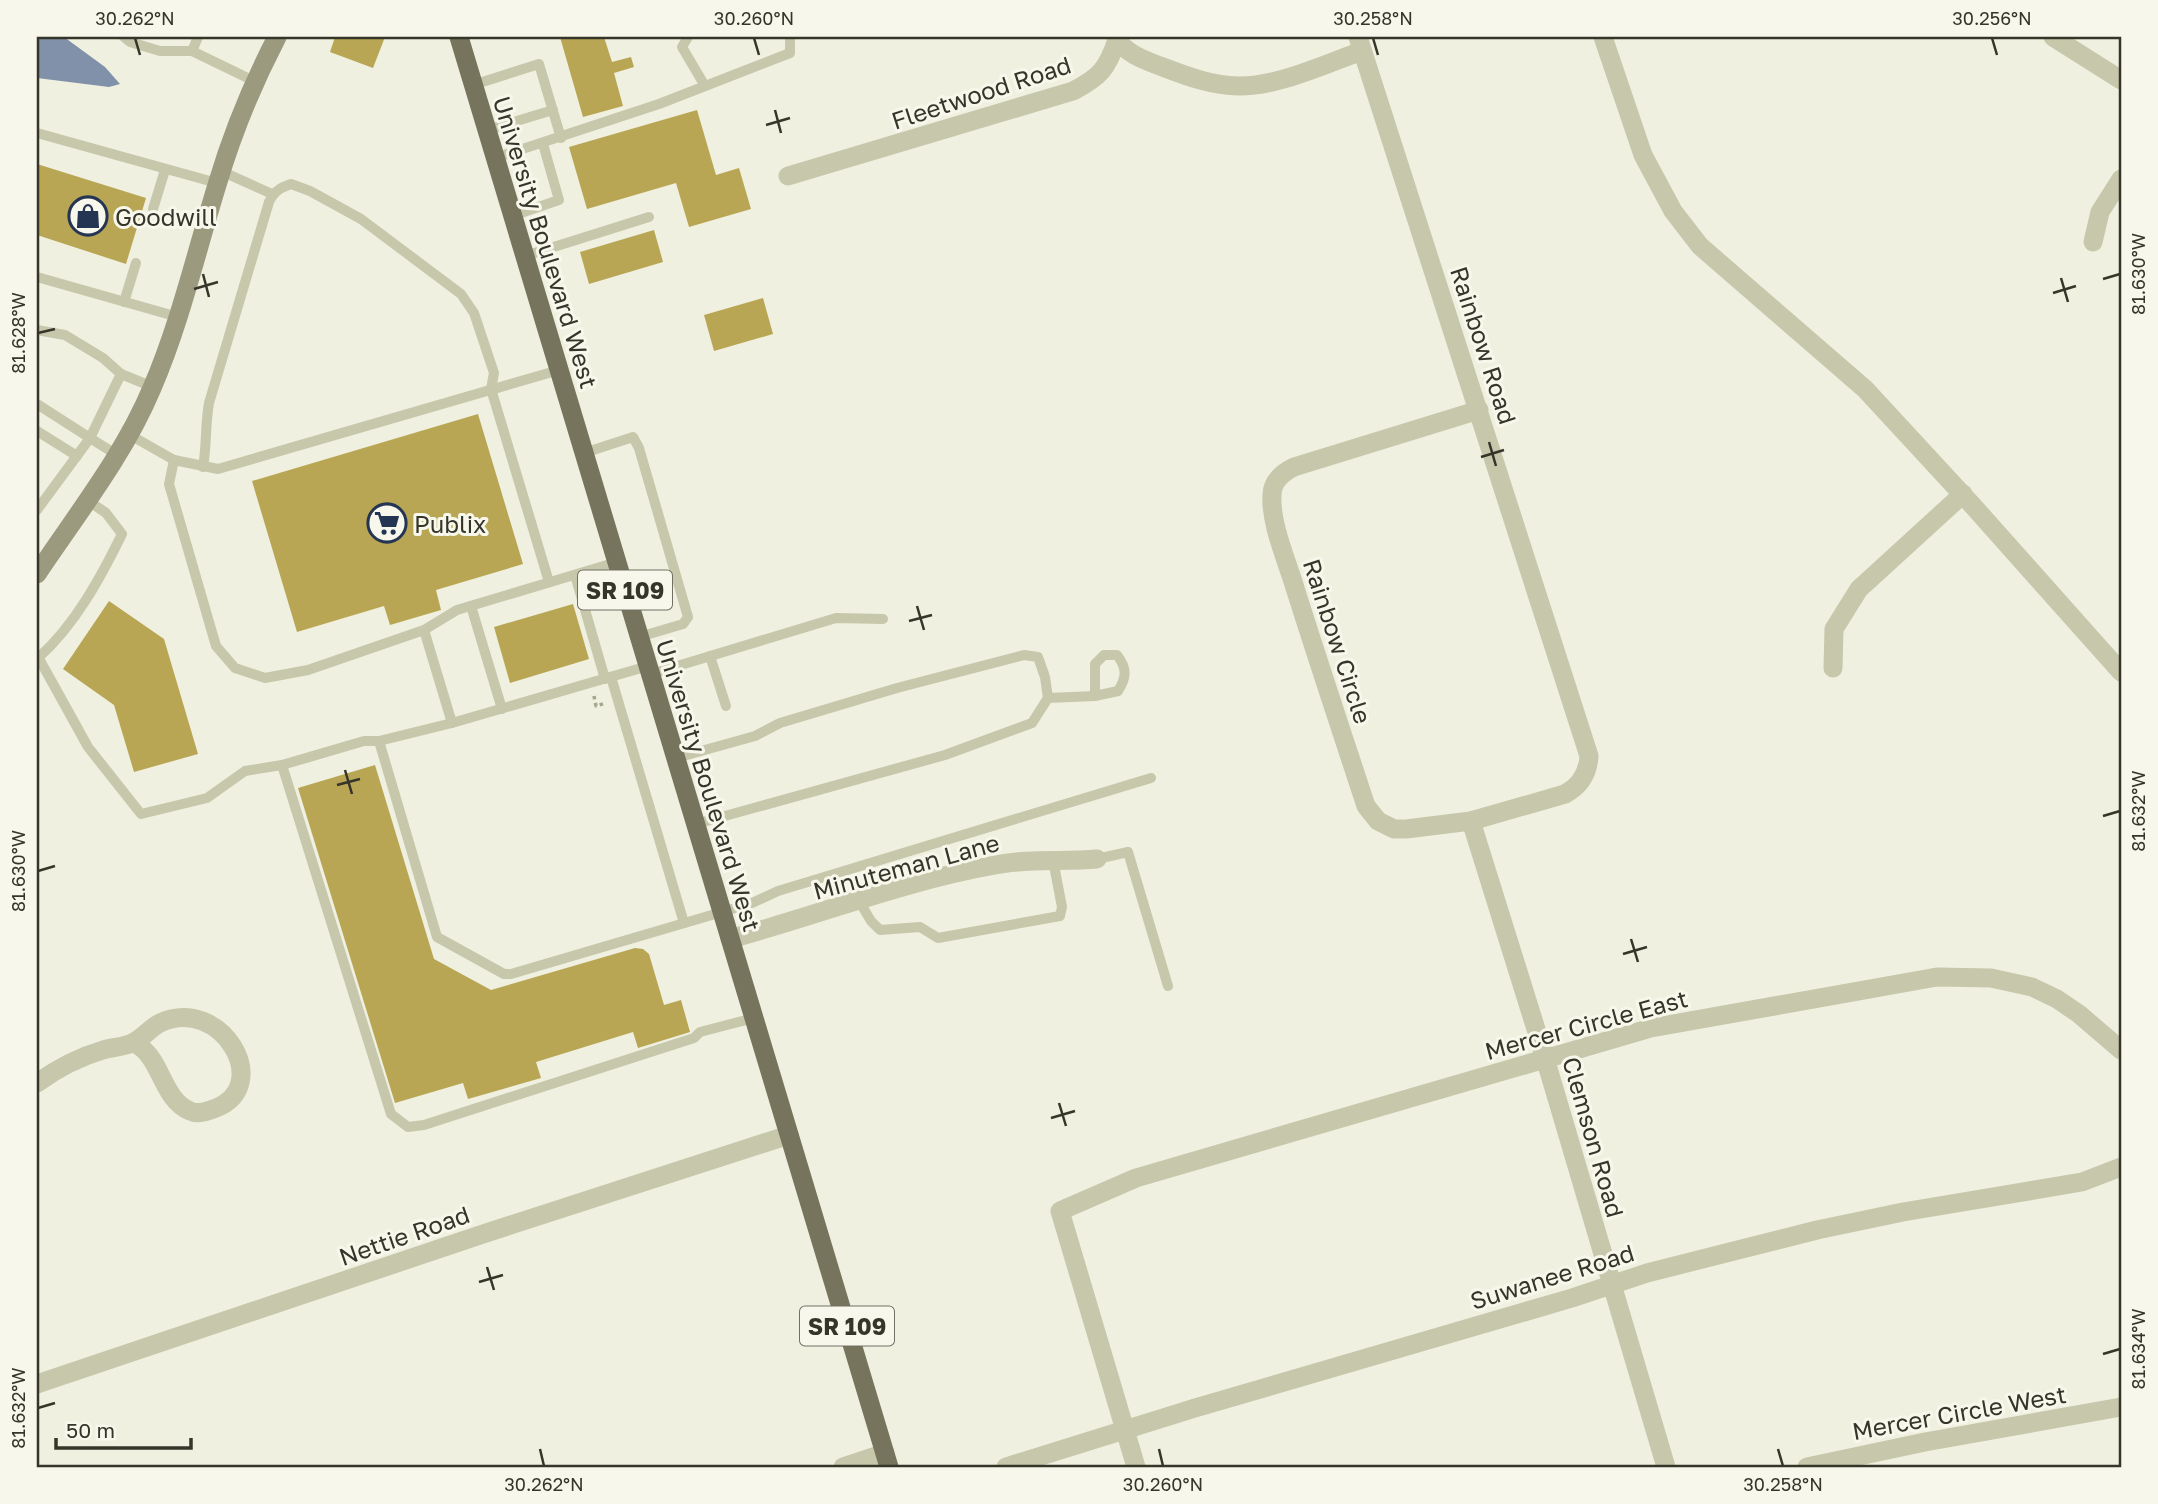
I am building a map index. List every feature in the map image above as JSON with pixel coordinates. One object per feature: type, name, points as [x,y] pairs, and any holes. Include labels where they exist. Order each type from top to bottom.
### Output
[{"type":"main road","points":[[37,574],[117,456],[153,387],[178,317],[219,177],[254,81],[277,37]]},
{"type":"main road","name":"University Boulevard West","points":[[459,37],[887,1460]]},
{"type":"street","points":[[1603,37],[1643,155],[1673,211],[1700,246],[1866,389],[2121,672]]},
{"type":"street","points":[[2053,37],[2121,80]]},
{"type":"street","name":"Fleetwood Road","points":[[789,176],[1073,92],[1093,81],[1108,66],[1116,39],[1144,60],[1217,85],[1240,86],[1271,81],[1360,44]]},
{"type":"street","name":"Rainbow Road","points":[[1360,44],[1589,756],[1589,766],[1577,787]]},
{"type":"street","points":[[2093,242],[2100,212],[2121,179]]},
{"type":"street","name":"Rainbow Circle","points":[[1479,410],[1294,467],[1284,472],[1272,491],[1272,509],[1366,806],[1378,821],[1394,829],[1471,821],[1565,794],[1577,787]]},
{"type":"street","points":[[1833,668],[1833,629],[1859,589],[1963,494]]},
{"type":"street","name":"Clemson Road","points":[[1471,821],[1545,1058],[1666,1467]]},
{"type":"street","name":"Minuteman Lane","points":[[730,939],[951,874],[996,864],[1053,859],[1097,859]]},
{"type":"street","name":"Mercer Circle East","points":[[1125,1430],[1060,1211],[1136,1178],[1545,1058],[1664,1026],[1937,977],[1964,976],[2019,983],[2044,993],[2079,1014],[2121,1050]]},
{"type":"street","points":[[37,1083],[82,1057],[134,1043],[161,1022],[193,1016],[211,1024],[228,1039],[239,1058],[242,1070],[240,1084],[234,1096],[223,1105],[199,1113],[190,1111],[172,1097],[143,1048],[134,1043]]},
{"type":"street","name":"Nettie Road","points":[[37,1384],[486,1233],[789,1135]]},
{"type":"street","name":"Suwanee Road","points":[[1006,1467],[1647,1273],[1817,1230],[1903,1212],[2082,1182],[2121,1167]]},
{"type":"street","name":"Mercer Circle West","points":[[1807,1467],[1925,1442],[2121,1407]]},
{"type":"street","points":[[1125,1430],[1136,1467]]},
{"type":"street","points":[[843,1467],[887,1460]]},
{"type":"lane","points":[[124,37],[130,42],[160,51],[192,51],[254,81]]},
{"type":"lane","points":[[192,51],[198,37]]},
{"type":"lane","points":[[688,37],[682,47],[705,86]]},
{"type":"lane","points":[[495,159],[561,138],[790,53],[790,37]]},
{"type":"lane","points":[[473,85],[539,64],[561,138]]},
{"type":"lane","points":[[487,130],[553,110]]},
{"type":"lane","points":[[37,133],[165,170],[219,177],[272,194]]},
{"type":"lane","points":[[512,216],[559,200],[543,144]]},
{"type":"lane","points":[[153,209],[165,170]]},
{"type":"lane","points":[[203,467],[208,442],[205,428],[209,403],[272,194],[280,187],[291,184],[310,191],[361,219],[461,294],[474,313],[494,373],[491,389],[549,582]]},
{"type":"lane","points":[[525,257],[649,217]]},
{"type":"lane","points":[[124,302],[136,264]]},
{"type":"lane","points":[[37,278],[178,317]]},
{"type":"lane","points":[[37,330],[65,335],[103,358],[121,374],[153,387]]},
{"type":"lane","points":[[130,435],[174,460],[218,469],[559,370]]},
{"type":"lane","points":[[37,510],[90,438],[121,374]]},
{"type":"lane","points":[[37,404],[117,456]]},
{"type":"lane","points":[[37,430],[77,456]]},
{"type":"lane","points":[[584,453],[633,437],[639,448],[688,617],[683,624],[639,637]]},
{"type":"lane","points":[[174,460],[169,484],[216,646],[235,668],[265,678],[308,670],[424,630],[457,610],[617,562]]},
{"type":"lane","points":[[87,500],[106,513],[122,534],[106,568],[70,621],[55,642],[38,656],[88,747],[141,814],[207,798],[246,771],[282,765],[364,741],[379,741],[452,723],[608,678],[710,656],[836,618],[883,619]]},
{"type":"lane","points":[[575,575],[684,923]]},
{"type":"lane","points":[[471,606],[502,709]]},
{"type":"lane","points":[[424,630],[452,723]]},
{"type":"lane","points":[[676,758],[755,736],[780,723],[897,688],[1024,655],[1038,657],[1045,677],[1048,698],[1032,723],[945,755],[696,824]]},
{"type":"lane","points":[[1048,698],[1094,696],[1118,691],[1125,680],[1125,665],[1117,655],[1104,655],[1095,664],[1094,696]]},
{"type":"lane","points":[[710,656],[726,706]]},
{"type":"lane","points":[[379,741],[437,937],[504,974],[722,912],[778,891],[1151,778]]},
{"type":"lane","points":[[282,765],[391,1114],[408,1126],[424,1125],[694,1038],[701,1032],[754,1018]]},
{"type":"lane","points":[[1097,859],[1128,852],[1168,986]]},
{"type":"lane","points":[[859,901],[871,921],[880,929],[920,927],[938,938],[1060,916],[1062,907],[1053,859]]},
{"type":"path","points":[[593,694],[596,706],[608,702]]},
{"type":"water","points":[[37,37],[64,37],[105,67],[120,84],[109,87],[37,78]]},
{"type":"building","points":[[335,37],[385,37],[373,68],[330,52]]},
{"type":"building","points":[[560,37],[604,37],[612,62],[631,57],[634,67],[614,73],[623,106],[583,117]]},
{"type":"building","points":[[697,110],[716,175],[739,168],[751,209],[689,227],[676,183],[587,209],[569,147]]},
{"type":"building","name":"Goodwill","points":[[37,164],[146,198],[126,264],[37,235]]},
{"type":"building","points":[[654,230],[663,262],[589,284],[580,252]]},
{"type":"building","points":[[763,298],[773,334],[714,351],[704,315]]},
{"type":"building","name":"Publix","points":[[478,414],[523,564],[436,590],[441,610],[390,625],[384,606],[297,632],[252,481]]},
{"type":"building","points":[[109,601],[164,639],[198,754],[134,772],[114,705],[63,669]]},
{"type":"building","points":[[573,604],[589,659],[510,683],[494,627]]},
{"type":"building","points":[[375,765],[434,959],[491,990],[635,948],[643,949],[649,954],[664,1005],[681,1000],[690,1032],[638,1048],[633,1032],[536,1062],[541,1078],[468,1099],[463,1083],[395,1103],[298,788]]},
{"type":"place","name":"Goodwill","points":[[88,216]]},
{"type":"place","name":"Publix","points":[[387,523]]}]
